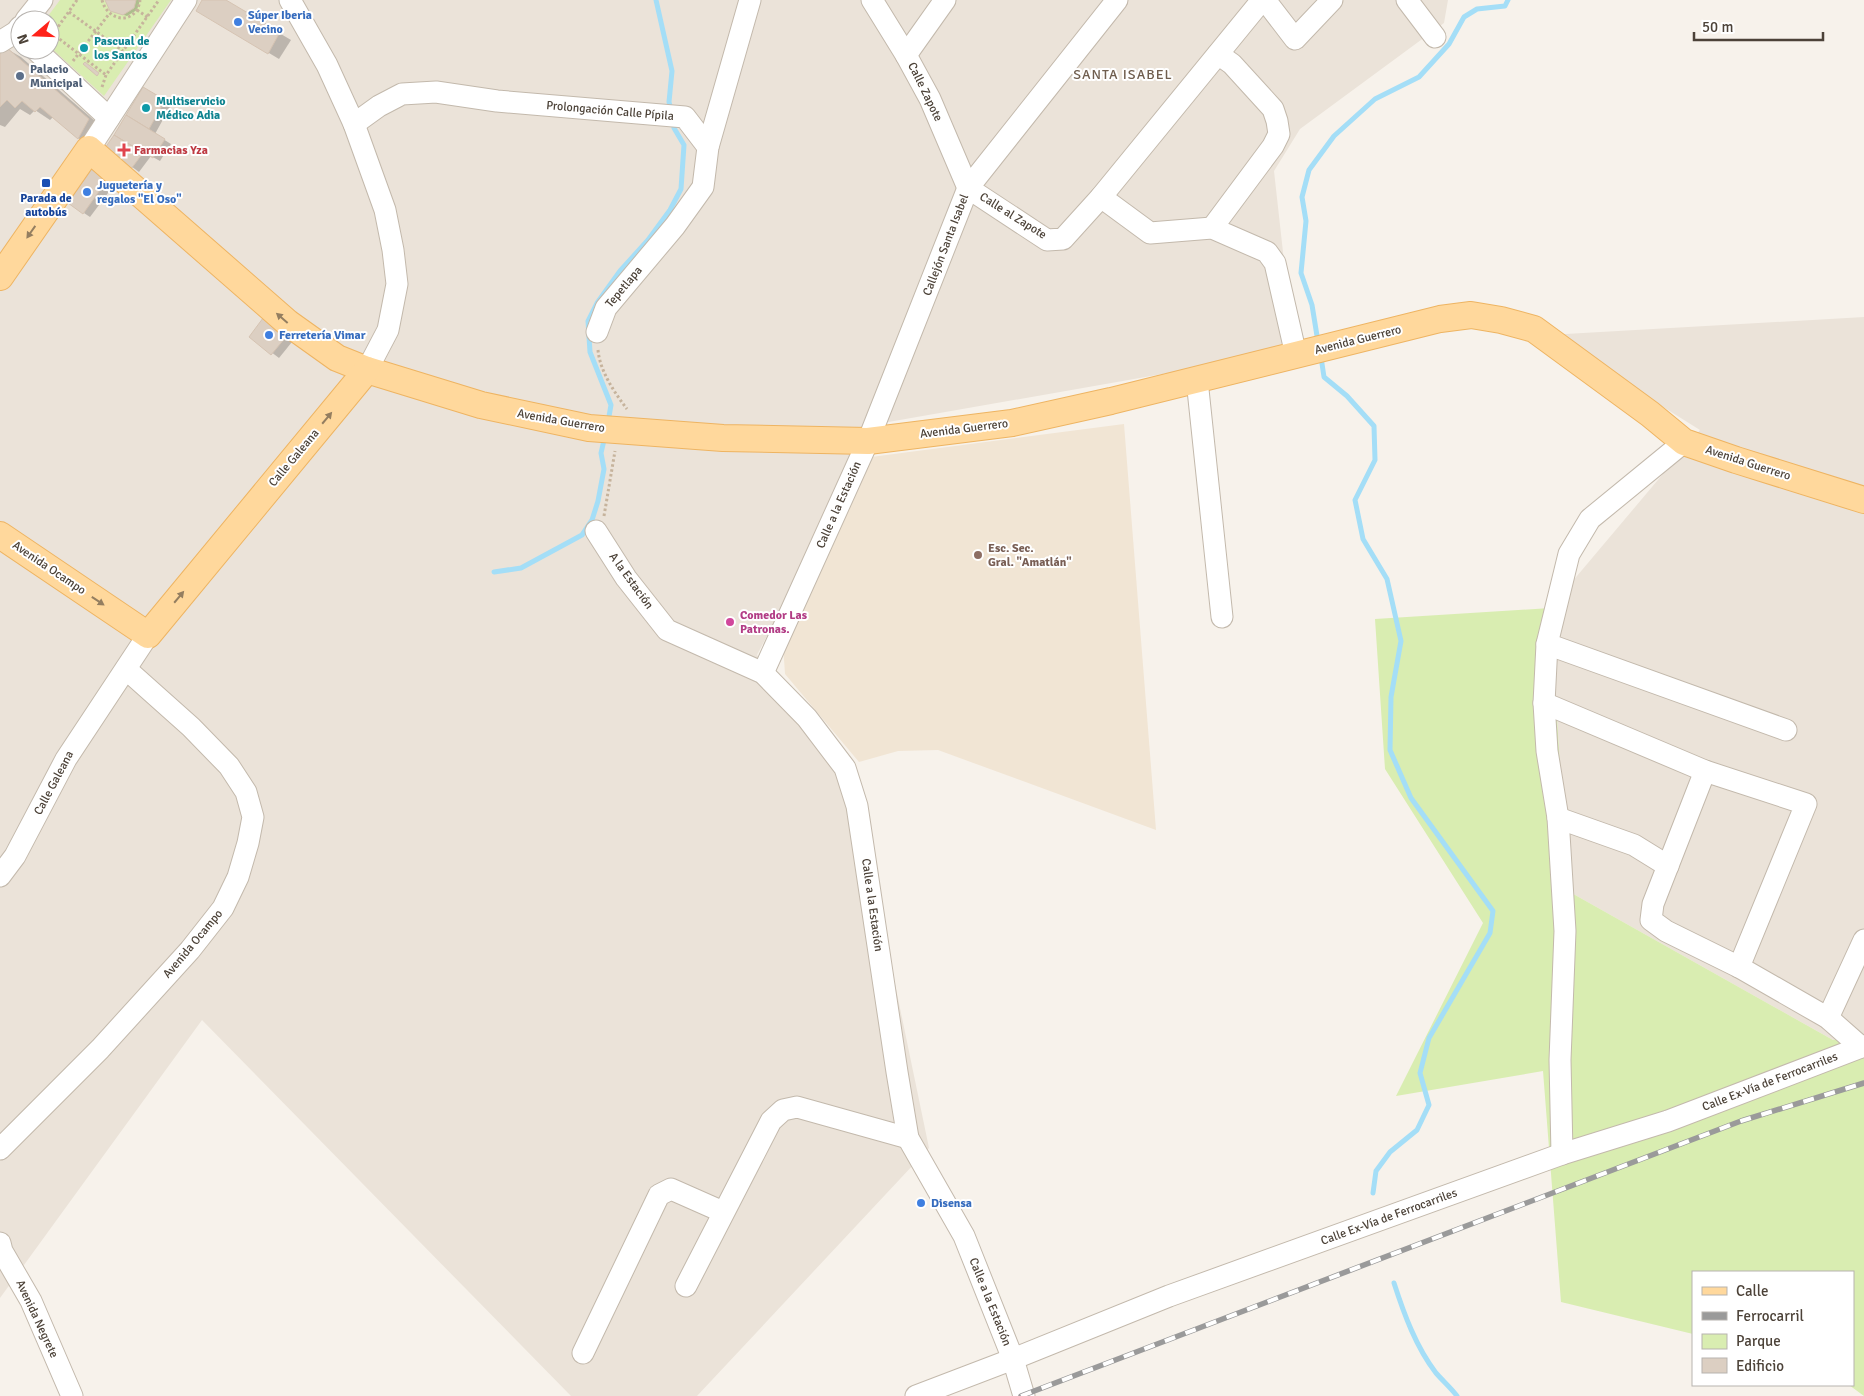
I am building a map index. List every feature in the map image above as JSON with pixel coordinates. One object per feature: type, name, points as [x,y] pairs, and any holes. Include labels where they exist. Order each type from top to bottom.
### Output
[{"type":"main road","points":[[0,276],[89,149]]},
{"type":"main road","name":"Avenida Guerrero","points":[[89,149],[288,323],[337,358],[368,370],[481,405],[589,428],[723,438],[868,441],[1012,422],[1111,402],[1440,319],[1471,315],[1501,320],[1534,329],[1650,414],[1684,442],[1864,500]]},
{"type":"main road","name":"Calle Galeana","points":[[148,635],[368,370]]},
{"type":"main road","name":"Avenida Ocampo","points":[[0,535],[148,635]]},
{"type":"street","points":[[33,10],[42,0]]},
{"type":"street","points":[[89,149],[186,0]]},
{"type":"street","name":"Calle Galeana","points":[[290,0],[327,65],[354,124],[385,210],[397,284],[388,330],[368,370]]},
{"type":"street","points":[[708,147],[750,0]]},
{"type":"street","name":"Calle Zapote","points":[[872,0],[906,55],[930,99],[968,188]]},
{"type":"street","points":[[906,55],[945,0]]},
{"type":"street","name":"Callejón Santa Isabel","points":[[868,441],[968,188],[1117,0]]},
{"type":"street","points":[[1263,0],[1295,39],[1332,0]]},
{"type":"street","name":"Calle al Zapote","points":[[968,188],[1047,240],[1063,239],[1101,197],[1263,0]]},
{"type":"street","points":[[1407,0],[1435,37]]},
{"type":"street","points":[[1212,228],[1273,146],[1279,134],[1273,109],[1232,64],[1218,54]]},
{"type":"street","points":[[47,60],[109,118]]},
{"type":"street","name":"Prolongación Calle Pípila","points":[[354,124],[379,106],[402,94],[436,92],[507,102],[685,116],[708,147]]},
{"type":"street","name":"Tepetlapa","points":[[597,332],[606,308],[675,226],[703,187],[708,147]]},
{"type":"street","points":[[1101,197],[1150,234],[1212,228],[1267,252],[1275,263],[1302,354]]},
{"type":"street","points":[[1196,380],[1222,617]]},
{"type":"street","name":"Calle a la Estación","points":[[868,441],[763,673],[807,718],[846,768],[857,806],[908,1138],[964,1236],[1012,1359],[1024,1396]]},
{"type":"street","points":[[1562,1154],[1560,1060],[1565,931],[1558,818],[1547,751],[1544,703],[1547,644],[1569,554],[1590,519],[1684,442]]},
{"type":"street","name":"A la Estación","points":[[596,531],[626,578],[667,630],[763,673]]},
{"type":"street","name":"Calle Galeana","points":[[0,876],[15,856],[66,759],[148,635]]},
{"type":"street","points":[[1547,644],[1786,730]]},
{"type":"street","name":"Avenida Ocampo","points":[[0,1149],[100,1049],[190,950],[223,908],[238,877],[248,843],[252,817],[246,792],[228,766],[191,727],[126,669]]},
{"type":"street","points":[[1544,703],[1705,771],[1806,804],[1740,967]]},
{"type":"street","points":[[1705,771],[1653,904],[1651,920],[1666,931],[1740,967],[1828,1018],[1862,1046]]},
{"type":"street","points":[[1558,818],[1634,845],[1668,866]]},
{"type":"street","points":[[1828,1018],[1864,940]]},
{"type":"street","name":"Calle Ex-Vía de Ferrocarriles","points":[[916,1396],[1169,1296],[1562,1154],[1668,1121],[1862,1046]]},
{"type":"street","points":[[686,1286],[771,1121],[783,1110],[797,1107],[908,1138]]},
{"type":"street","points":[[583,1353],[659,1195],[671,1189],[723,1212]]},
{"type":"street","name":"Avenida Negrete","points":[[1,1248],[31,1301],[72,1396]]},
{"type":"path","points":[[60,23],[77,0]]},
{"type":"path","points":[[102,0],[104,8],[109,14],[114,17],[124,18],[137,10],[140,0]]},
{"type":"path","points":[[60,41],[106,75],[159,0]]},
{"type":"path","points":[[137,10],[147,17]]},
{"type":"path","points":[[69,12],[123,51]]},
{"type":"path","points":[[63,75],[109,14]]},
{"type":"path","points":[[596,531],[603,520],[613,462],[627,431],[615,392],[599,360],[597,332]]},
{"type":"shaded area","points":[[0,0],[1448,0],[1444,23],[1300,129],[1274,171],[1294,351],[877,424],[757,655],[856,796],[929,1148],[697,1396],[571,1396],[202,1020],[0,1298]]},
{"type":"shaded area","points":[[1864,317],[1864,1034],[1833,1040],[1568,891],[1550,608],[1700,430],[1548,335]]},
{"type":"shaded area","name":"Esc. Sec. Gral. \"Amatlán\"","points":[[1124,424],[1156,830],[938,750],[898,751],[859,762],[785,674],[783,645],[871,457]]},
{"type":"green space","points":[[60,0],[171,0],[104,96],[60,56],[60,10],[52,10]]},
{"type":"green space","points":[[1550,608],[1568,891],[1833,1040],[1864,1034],[1864,1396],[1850,1386],[1854,1386],[1854,1271],[1692,1271],[1692,1334],[1561,1302],[1543,1071],[1396,1096],[1483,923],[1385,769],[1375,619]]},
{"type":"building","points":[[105,0],[136,0],[134,8],[123,15],[110,11]]},
{"type":"building","name":"Súper Iberia Vecino","points":[[202,0],[226,0],[280,32],[268,54],[196,11]]},
{"type":"building","name":"Palacio Municipal","points":[[6,47],[10,50],[10,60],[21,60],[89,119],[78,139],[40,107],[35,112],[22,101],[15,108],[7,100],[0,107],[0,53]]},
{"type":"building","points":[[85,62],[99,73],[97,76],[83,64]]},
{"type":"building","name":"Multiservicio Médico Adia","points":[[143,87],[165,100],[149,129],[126,115]]},
{"type":"building","points":[[126,115],[165,139],[153,158],[114,135]]},
{"type":"building","name":"Farmacias Yza","points":[[114,135],[143,153],[131,169],[105,148]]},
{"type":"building","name":"Juguetería y regalos \"El Oso\"","points":[[92,169],[107,180],[83,214],[68,203]]},
{"type":"building","name":"Ferretería Vimar","points":[[266,314],[290,332],[271,355],[249,337]]},
{"type":"waterway","points":[[656,0],[672,71],[669,102],[671,110]]},
{"type":"waterway","points":[[1318,342],[1312,305],[1301,273],[1306,221],[1302,197],[1309,170],[1334,136],[1375,99],[1419,77],[1449,44],[1464,17],[1477,9],[1505,6],[1508,0]]},
{"type":"waterway","points":[[608,422],[611,405],[590,352],[588,321],[597,303],[620,271],[648,240],[670,210],[681,189],[684,145],[674,128],[673,121]]},
{"type":"waterway","points":[[1321,357],[1324,377],[1347,396],[1374,426],[1375,460],[1355,500],[1363,539],[1387,579],[1401,641],[1391,697],[1390,750],[1411,798],[1493,911],[1490,933],[1429,1038],[1420,1073],[1429,1105],[1417,1130],[1390,1152],[1376,1171],[1373,1193]]},
{"type":"waterway","points":[[494,572],[521,568],[582,535],[592,520],[598,501],[604,469],[601,453],[605,436]]},
{"type":"waterway","points":[[1394,1283],[1406,1318],[1422,1352],[1436,1373],[1457,1396]]},
{"type":"railway","points":[[1021,1396],[1741,1121],[1864,1083]]},
{"type":"place","name":"Súper Iberia Vecino","points":[[238,22]]},
{"type":"place","name":"Pascual de los Santos","points":[[84,48]]},
{"type":"place","name":"Palacio Municipal","points":[[20,76]]},
{"type":"place","name":"Multiservicio Médico Adia","points":[[146,108]]},
{"type":"place","name":"Farmacias Yza","points":[[124,150]]},
{"type":"place","name":"Parada de autobús","points":[[46,183]]},
{"type":"place","name":"Juguetería y regalos \"El Oso\"","points":[[87,192]]},
{"type":"place","name":"Ferretería Vimar","points":[[269,335]]},
{"type":"place","name":"Esc. Sec. Gral. \"Amatlán\"","points":[[978,555]]},
{"type":"place","name":"Comedor Las Patronas.","points":[[730,622]]},
{"type":"place","name":"Disensa","points":[[921,1203]]},
{"type":"district","name":"SANTA ISABEL","points":[[1123,74]]}]
